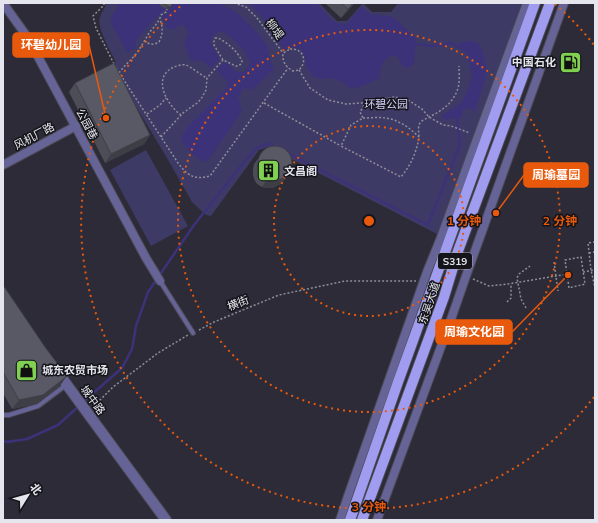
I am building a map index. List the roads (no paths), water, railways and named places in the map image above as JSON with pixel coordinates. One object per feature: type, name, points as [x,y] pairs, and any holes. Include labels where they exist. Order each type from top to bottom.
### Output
[{"type":"main road","name":"东吴大道","points":[[350,520],[398,382],[535,3]]},
{"type":"main road","name":"东吴大道","points":[[362,520],[444,297],[458,251],[550,3]]},
{"type":"street","name":"公园巷","points":[[3,3],[28,38],[146,258],[160,281]]},
{"type":"street","points":[[340,520],[426,272],[440,240],[527,3]]},
{"type":"street","points":[[377,520],[449,325],[564,3]]},
{"type":"street","name":"风机厂路","points":[[3,165],[76,126]]},
{"type":"street","name":"城中路","points":[[49,360],[166,520]]},
{"type":"lane","points":[[160,281],[193,333]]},
{"type":"lane","points":[[3,415],[9,416],[38,406],[66,384]]},
{"type":"waterway","points":[[416,44],[432,46],[450,43],[459,47]]},
{"type":"waterway","points":[[287,153],[428,225],[460,144],[457,120]]},
{"type":"waterway","points":[[83,402],[122,368],[132,349],[136,326],[148,292],[194,225],[257,148],[268,144],[275,147]]},
{"type":"waterway","points":[[3,441],[7,442],[27,439],[58,425],[80,405]]},
{"type":"place","name":"中国石化","points":[[571,62]]},
{"type":"place","name":"环碧幼儿园","points":[[106,118]]},
{"type":"place","name":"文昌阁","points":[[269,171]]},
{"type":"place","name":"周瑜墓园","points":[[496,213]]},
{"type":"place","name":"周瑜文化园","points":[[568,275]]},
{"type":"place","name":"城东农贸市场","points":[[26,370]]},
{"type":"park label","name":"环碧公园","points":[[386,104]]}]
